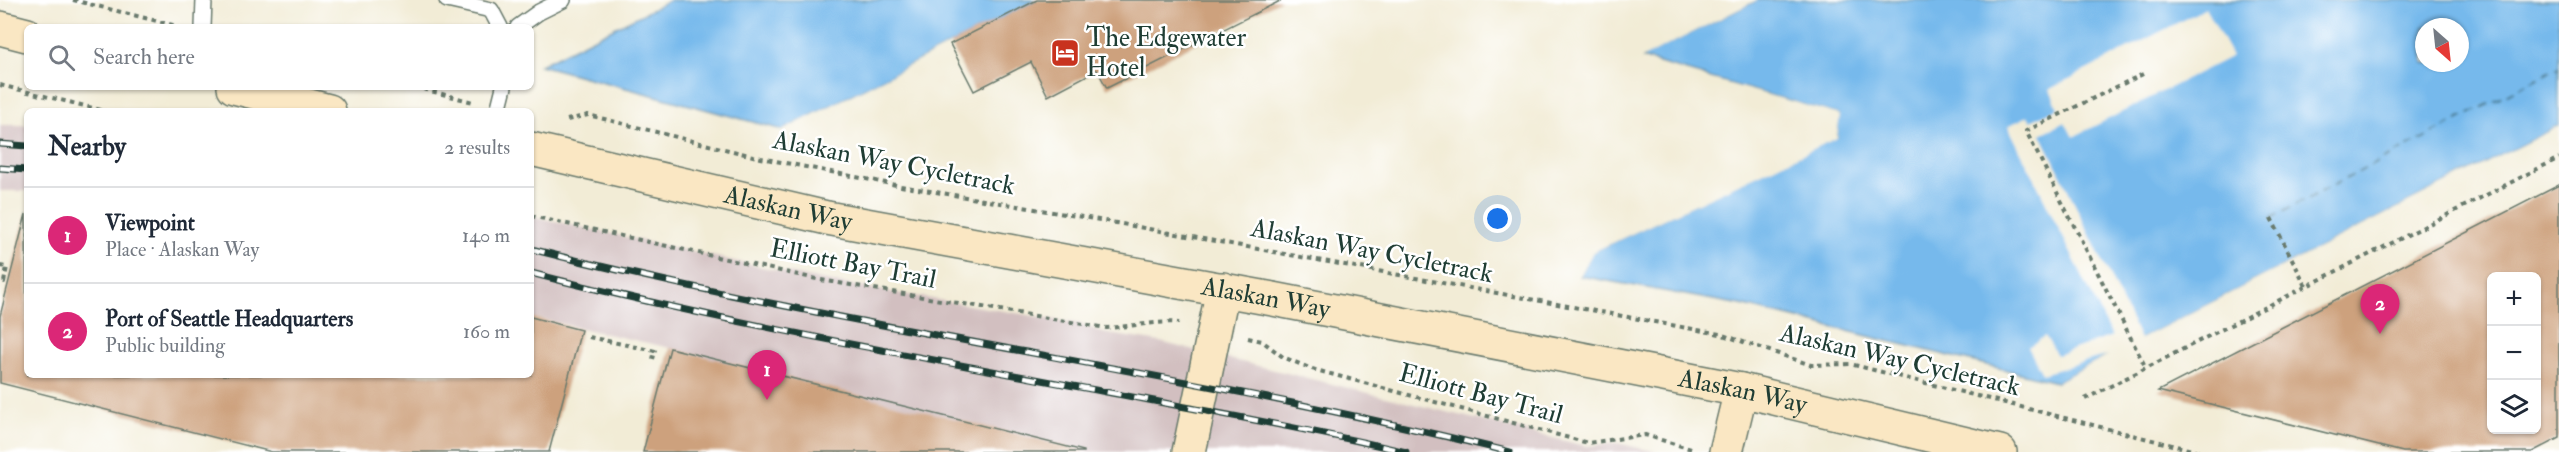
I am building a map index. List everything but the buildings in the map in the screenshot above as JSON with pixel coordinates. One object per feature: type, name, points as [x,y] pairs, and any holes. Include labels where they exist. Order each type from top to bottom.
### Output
[{"type":"main road","points":[[0,28],[24,34]]},
{"type":"main road","points":[[246,90],[317,108]]},
{"type":"main road","name":"Alaskan Way","points":[[534,150],[827,218],[1223,289],[1741,390],[2000,452]]},
{"type":"main road","points":[[1189,452],[1223,289]]},
{"type":"main road","points":[[1711,451],[1741,390]]},
{"type":"lane","points":[[203,24],[204,0]]},
{"type":"lane","points":[[447,0],[491,10],[498,24]]},
{"type":"lane","points":[[522,24],[539,12],[563,0]]},
{"type":"lane","points":[[499,108],[503,90]]},
{"type":"path","points":[[73,0],[168,24]]},
{"type":"path","points":[[2144,74],[2026,131],[2146,368]]},
{"type":"path","points":[[0,84],[93,108]]},
{"type":"path","points":[[426,90],[491,108]]},
{"type":"path","name":"Alaskan Way Cycletrack","points":[[558,120],[588,115],[761,158],[901,186],[1111,222],[1720,334],[1811,365],[1850,364],[2200,452]]},
{"type":"path","points":[[2085,399],[2559,158]]},
{"type":"path","name":"Elliott Bay Trail","points":[[534,217],[821,280],[1107,328],[1140,327],[1170,321]]},
{"type":"path","points":[[2271,218],[2306,286]]},
{"type":"path","points":[[0,266],[10,268],[4,282],[0,281]]},
{"type":"path","points":[[589,337],[655,351],[654,359]]},
{"type":"path","name":"Elliott Bay Trail","points":[[1262,341],[1283,357],[1312,369],[1588,443],[1645,435],[1711,451]]},
{"type":"shaded area","points":[[0,125],[24,125],[24,191],[0,191]]},
{"type":"shaded area","points":[[534,217],[821,280],[1081,324],[1103,333],[1160,342],[1586,446],[1617,443],[1657,452],[1087,452],[670,348],[534,318]]},
{"type":"water","points":[[670,0],[1037,0],[783,130],[540,65]]},
{"type":"water","points":[[1757,0],[2559,0],[2559,126],[2056,382],[1741,305],[1580,276],[1592,252],[1837,137],[1839,115],[1641,58]]},
{"type":"pier","points":[[663,0],[670,0],[537,64],[539,63]]},
{"type":"pier","points":[[1040,0],[788,131],[783,130]]},
{"type":"pier","points":[[1750,0],[1757,0],[1641,59],[1840,115],[1837,138],[1593,252],[1580,276],[1577,275],[1591,250],[1834,136],[1836,118],[1638,60],[1639,56]]},
{"type":"pier","points":[[2206,8],[2232,56],[2073,137],[2065,122],[2041,134],[2140,339],[2559,126],[2559,129],[2060,383],[2056,382],[2108,355],[2042,374],[2028,347],[2045,336],[2057,355],[2112,336],[2008,126],[2028,116],[2031,121],[2058,108],[2050,89]]},
{"type":"ferry route","points":[[2271,218],[2559,67]]},
{"type":"railway","points":[[0,144],[24,146]]},
{"type":"railway","points":[[0,168],[24,170]]},
{"type":"railway","points":[[534,250],[775,304],[1266,398],[1388,423],[1510,452]]},
{"type":"railway","points":[[534,274],[760,326],[1275,424],[1406,452]]},
{"type":"place","name":"The Edgewater Hotel","points":[[1065,53]]},
{"type":"place","name":"Port of Seattle Headquarters","points":[[2380,334]]},
{"type":"place","name":"Viewpoint","points":[[767,400]]}]
